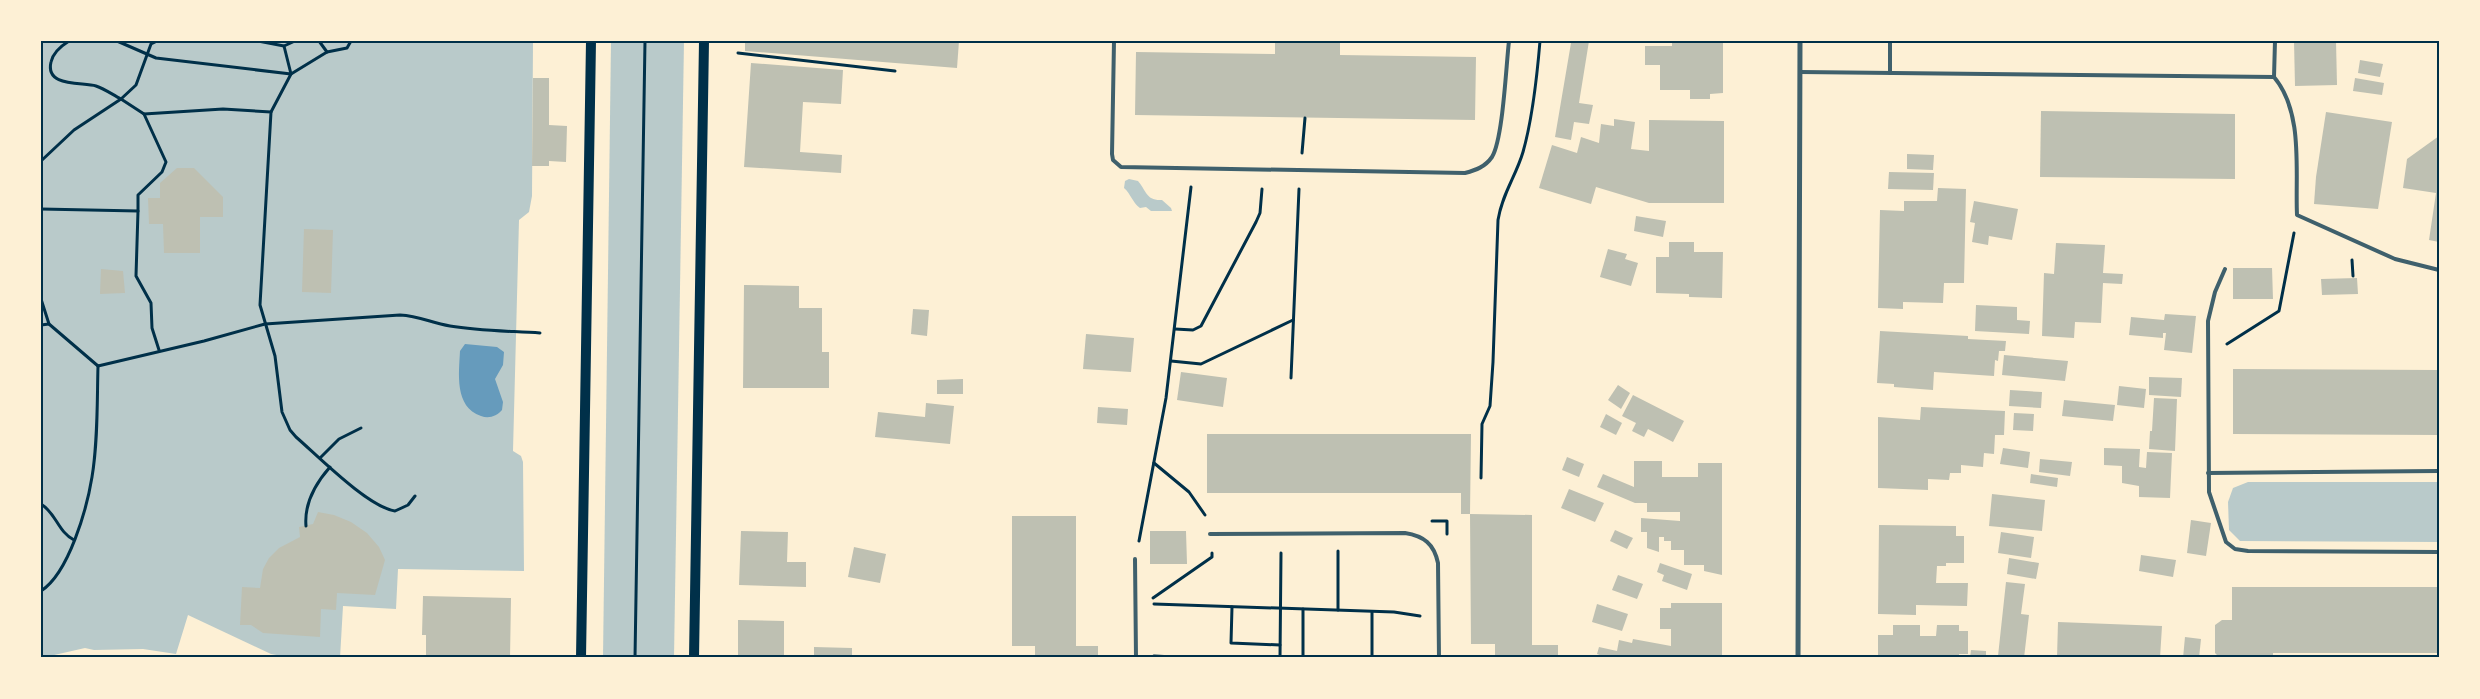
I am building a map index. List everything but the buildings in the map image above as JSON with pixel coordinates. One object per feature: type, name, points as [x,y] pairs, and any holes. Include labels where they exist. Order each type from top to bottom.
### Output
[{"type":"main road","points":[[581,658],[591,41]]},
{"type":"main road","points":[[694,658],[704,41]]},
{"type":"street","points":[[1798,658],[1800,41]]},
{"type":"lane","points":[[1114,41],[1112,160],[1126,168],[1466,173],[1486,165],[1497,145],[1509,41]]},
{"type":"lane","points":[[1890,41],[1890,73]]},
{"type":"lane","points":[[2275,41],[2274,77],[2284,91],[2293,116],[2297,215],[2395,258],[2439,270]]},
{"type":"lane","points":[[1800,72],[2274,77]]},
{"type":"lane","points":[[2224,269],[2211,307],[2208,355],[2208,473],[2210,500],[2226,542],[2235,549],[2257,551],[2439,552]]},
{"type":"lane","points":[[2208,473],[2439,471]]},
{"type":"lane","points":[[1210,534],[1404,533],[1417,535],[1428,542],[1436,553],[1438,564],[1438,658]]},
{"type":"lane","points":[[1135,559],[1136,657]]},
{"type":"path","points":[[69,41],[53,56],[50,68],[56,78],[66,82],[97,87],[121,99],[144,114],[166,162],[162,172],[138,195],[136,276],[151,303],[152,328],[160,350]]},
{"type":"path","points":[[117,41],[148,55],[204,64],[291,74]]},
{"type":"path","points":[[41,161],[74,130],[121,99],[136,85],[152,44],[157,41]]},
{"type":"path","points":[[258,41],[284,46],[296,41]]},
{"type":"path","points":[[319,41],[327,52]]},
{"type":"path","points":[[351,41],[347,48],[327,52],[291,74],[271,112],[260,305],[264,324],[275,356],[282,412],[290,430],[330,467],[361,492],[390,510],[402,509],[416,496]]},
{"type":"path","points":[[636,658],[645,41]]},
{"type":"path","points":[[1481,478],[1482,430],[1490,406],[1493,362],[1498,220],[1501,200],[1519,164],[1527,137],[1540,41]]},
{"type":"path","points":[[284,46],[291,74]]},
{"type":"path","points":[[738,53],[895,71]]},
{"type":"path","points":[[144,114],[223,109],[271,112]]},
{"type":"path","points":[[1291,378],[1300,170],[1305,118]]},
{"type":"path","points":[[1135,559],[1154,463],[1171,361],[1193,169]]},
{"type":"path","points":[[1175,329],[1193,330],[1201,326],[1256,222],[1261,203],[1262,170]]},
{"type":"path","points":[[41,209],[138,211]]},
{"type":"path","points":[[2208,355],[2274,316],[2279,311],[2297,215]]},
{"type":"path","points":[[41,299],[49,324],[98,366]]},
{"type":"path","points":[[98,366],[204,341],[264,324],[400,315],[418,316],[443,324],[466,328],[540,333]]},
{"type":"path","points":[[1171,361],[1201,364],[1293,320]]},
{"type":"path","points":[[41,325],[49,324]]},
{"type":"path","points":[[41,591],[61,569],[74,540],[92,476],[98,366]]},
{"type":"path","points":[[320,458],[339,439],[361,428]]},
{"type":"path","points":[[1135,608],[1145,604],[1212,557],[1208,521],[1197,502],[1164,469],[1154,463]]},
{"type":"path","points":[[306,526],[305,510],[318,481],[330,467]]},
{"type":"path","points":[[41,504],[51,512],[64,534],[74,540]]},
{"type":"path","points":[[1280,658],[1281,533]]},
{"type":"path","points":[[1338,533],[1338,610]]},
{"type":"path","points":[[1145,604],[1338,610],[1438,616]]},
{"type":"path","points":[[1232,607],[1231,643],[1280,644]]},
{"type":"path","points":[[1303,609],[1303,658]]},
{"type":"path","points":[[1372,612],[1372,658]]},
{"type":"path","points":[[1136,657],[1194,658]]},
{"type":"shaded area","points":[[41,41],[533,41],[532,196],[529,212],[519,220],[513,451],[521,456],[523,462],[524,571],[398,569],[396,609],[343,606],[340,658],[293,658],[271,654],[188,615],[176,654],[143,649],[94,650],[85,648],[41,658]]},
{"type":"shaded area","points":[[611,41],[684,41],[674,658],[603,658]]},
{"type":"shaded area","points":[[1129,179],[1138,181],[1149,197],[1162,200],[1172,211],[1151,211],[1146,207],[1140,208],[1124,188],[1125,181]]},
{"type":"shaded area","points":[[2248,482],[2439,482],[2439,542],[2240,541],[2229,530],[2228,502],[2233,488]]},
{"type":"water","points":[[465,344],[497,347],[504,352],[503,365],[495,379],[503,402],[502,410],[498,414],[484,417],[472,412],[462,397],[459,379],[460,351]]}]
